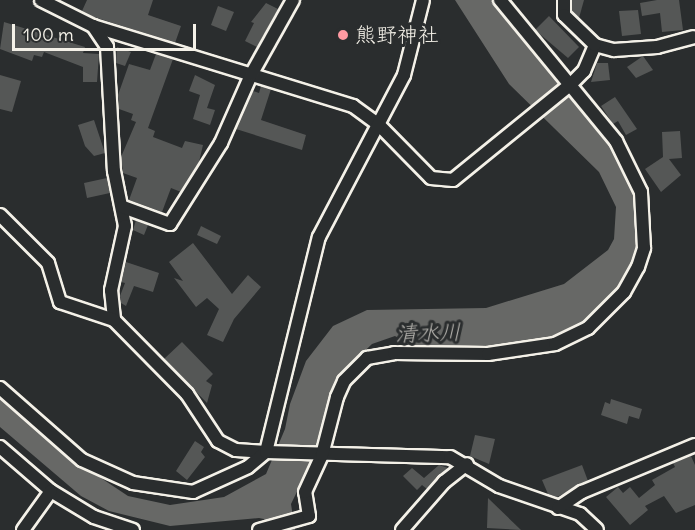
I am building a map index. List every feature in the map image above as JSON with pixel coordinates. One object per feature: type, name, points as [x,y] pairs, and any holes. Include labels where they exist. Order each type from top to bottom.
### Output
[{"type":"street","points":[[41,0],[93,26],[353,106],[379,125],[430,178],[453,180],[570,85],[584,71],[595,45]]},
{"type":"street","points":[[123,207],[170,224],[221,143],[251,75],[293,0]]},
{"type":"street","points":[[0,388],[82,460],[133,483],[193,492],[248,467],[266,452],[319,237],[405,75],[423,0]]},
{"type":"street","points":[[263,529],[309,516],[304,492],[322,455],[337,397],[344,381],[367,358],[394,353],[488,354],[555,344],[588,328],[624,292],[644,248],[641,192],[615,141],[500,0]]},
{"type":"street","points":[[564,0],[564,15],[595,45],[614,50],[657,47],[695,36]]},
{"type":"street","points":[[93,26],[107,46],[114,171],[125,226],[111,290],[114,320]]},
{"type":"street","points":[[0,215],[48,263],[60,302],[114,320],[187,394],[218,441],[236,450],[322,455],[428,455],[467,464],[499,486],[580,514],[597,530]]},
{"type":"street","points":[[558,508],[582,492],[695,446]]},
{"type":"street","points":[[0,447],[51,491],[94,517],[133,530]]},
{"type":"street","points":[[402,530],[444,482],[467,464]]},
{"type":"street","points":[[23,530],[51,491]]},
{"type":"water","name":"清水川","points":[[455,0],[496,0],[620,155],[639,209],[641,233],[628,278],[612,300],[593,318],[545,339],[486,348],[410,346],[395,336],[372,344],[347,368],[324,417],[310,465],[291,504],[295,530],[270,530],[264,519],[259,518],[170,526],[109,511],[81,496],[0,427],[0,395],[62,452],[128,496],[170,505],[224,497],[266,474],[285,429],[290,404],[306,361],[333,326],[367,310],[486,308],[564,284],[608,250],[614,239],[616,207],[599,172],[509,84]]},
{"type":"building","points":[[87,0],[153,0],[148,15],[181,26],[175,43],[91,16],[82,11]]},
{"type":"building","points":[[572,0],[584,0],[579,18],[572,12]]},
{"type":"building","points":[[679,0],[683,30],[662,32],[660,13],[642,16],[640,3]]},
{"type":"building","points":[[266,3],[278,9],[257,47],[245,41],[254,23],[251,22]]},
{"type":"building","points":[[218,6],[234,12],[226,31],[211,25]]},
{"type":"building","points":[[638,10],[641,34],[622,36],[619,11]]},
{"type":"building","points":[[549,16],[579,47],[568,58],[535,30]]},
{"type":"building","points":[[4,22],[85,47],[83,53],[99,54],[97,82],[83,82],[83,67],[44,52],[42,57],[34,55],[32,61],[0,49]]},
{"type":"building","points":[[117,47],[131,52],[125,66],[116,63]]},
{"type":"building","points":[[156,54],[173,59],[148,128],[155,131],[153,137],[182,148],[185,141],[203,145],[199,162],[181,192],[171,188],[162,212],[129,200],[137,178],[123,173],[121,157],[136,122],[131,120],[133,114],[119,109],[118,95],[129,64],[150,70]]},
{"type":"building","points":[[643,56],[653,70],[636,78],[627,67]]},
{"type":"building","points":[[597,63],[608,63],[610,80],[591,82]]},
{"type":"building","points":[[0,75],[21,81],[12,112],[0,109]]},
{"type":"building","points":[[195,75],[215,85],[207,108],[215,110],[210,125],[193,119],[200,95],[189,91]]},
{"type":"building","points":[[261,86],[271,89],[261,120],[306,135],[302,150],[236,129],[253,91],[259,93]]},
{"type":"building","points":[[615,97],[637,129],[626,135],[618,121],[613,124],[601,106]]},
{"type":"building","points":[[94,120],[105,153],[94,156],[85,146],[78,125]]},
{"type":"building","points":[[680,131],[682,158],[669,159],[681,175],[661,192],[645,169],[663,157],[662,132]]},
{"type":"building","points":[[107,178],[110,193],[87,198],[84,183]]},
{"type":"building","points":[[136,220],[148,225],[144,235],[133,230]]},
{"type":"building","points":[[201,226],[221,236],[217,244],[197,235]]},
{"type":"building","points":[[193,243],[232,294],[248,275],[261,287],[234,319],[223,342],[207,335],[219,309],[207,298],[196,307],[174,278],[183,281],[169,262]]},
{"type":"building","points":[[126,262],[159,273],[153,292],[134,286],[126,306],[121,303],[120,296],[125,283],[121,282]]},
{"type":"building","points":[[182,342],[213,374],[206,381],[212,385],[207,403],[164,359]]},
{"type":"building","points":[[611,399],[642,409],[639,419],[629,416],[627,424],[601,415],[605,402],[610,404]]},
{"type":"building","points":[[475,435],[495,439],[489,464],[470,456]]},
{"type":"building","points":[[195,441],[204,447],[201,452],[205,457],[187,480],[176,471]]},
{"type":"building","points":[[691,456],[695,465],[695,505],[676,513],[664,496],[645,506],[648,510],[630,525],[606,497],[618,487],[623,493],[630,487],[639,498],[655,485],[652,480],[675,467],[673,463]]},
{"type":"building","points":[[439,465],[448,468],[427,489],[422,485],[417,490],[403,476],[412,468],[424,478]]},
{"type":"building","points":[[582,465],[588,481],[557,497],[548,494],[542,480]]},
{"type":"building","points":[[488,498],[521,530],[487,528]]},
{"type":"place","name":"熊野神社","points":[[343,35]]}]
